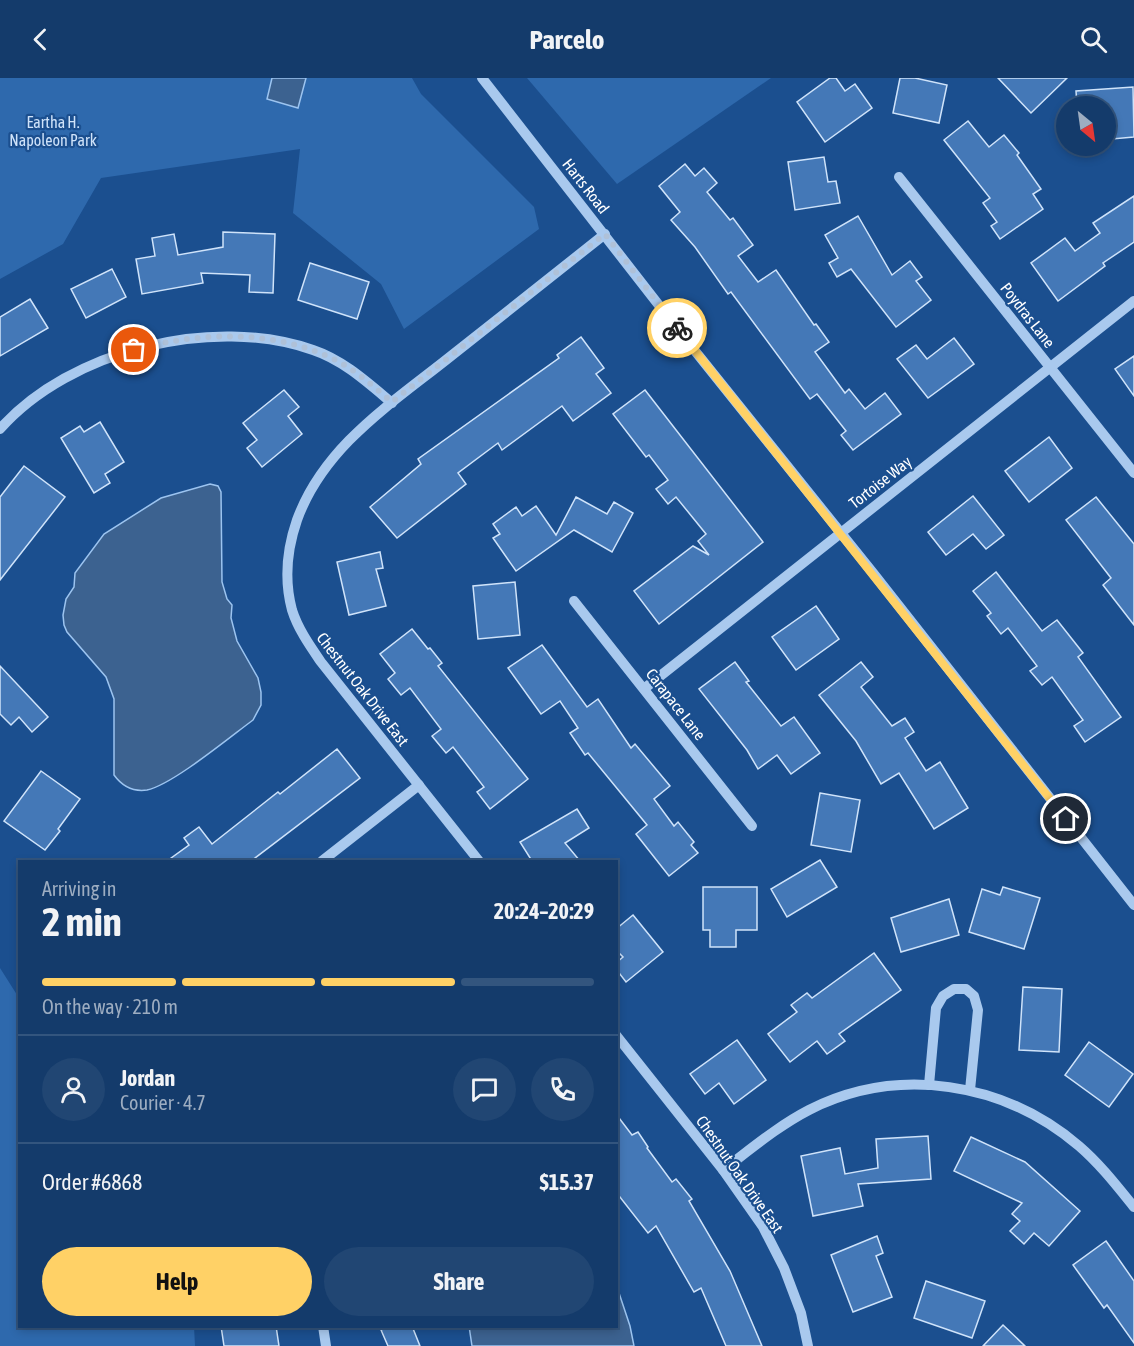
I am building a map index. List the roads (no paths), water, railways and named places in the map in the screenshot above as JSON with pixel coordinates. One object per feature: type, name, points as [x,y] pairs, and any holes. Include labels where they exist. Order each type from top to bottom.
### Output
[{"type":"street","name":"Harts Road","points":[[482,78],[1134,905]]},
{"type":"street","name":"Poydras Lane","points":[[899,177],[1134,473]]},
{"type":"street","name":"Chestnut Oak Drive East","points":[[478,860],[321,662],[304,636],[292,611],[286,577],[290,540],[304,502],[325,466],[350,438],[392,402],[605,234]]},
{"type":"street","name":"Tortoise Way","points":[[645,688],[1134,301]]},
{"type":"street","points":[[0,429],[38,396],[75,373],[114,356],[155,344],[195,338],[235,336],[273,341],[312,350],[343,363],[392,402]]},
{"type":"street","name":"Carapace Lane","points":[[574,601],[752,826]]},
{"type":"street","points":[[323,860],[419,785]]},
{"type":"street","points":[[929,1085],[936,1008],[943,996],[954,989],[966,989],[974,996],[978,1010],[970,1090]]},
{"type":"street","name":"Chestnut Oak Drive East","points":[[618,1038],[723,1170],[763,1227],[784,1268],[801,1313],[808,1346]]},
{"type":"street","points":[[723,1170],[778,1128],[810,1109],[847,1096],[888,1086],[929,1085],[970,1090],[996,1098],[1027,1111],[1056,1128],[1080,1146],[1107,1173],[1134,1208]]},
{"type":"street","points":[[323,1328],[326,1346]]},
{"type":"park label","name":"Eartha H. Napoleon Park","points":[[53,131]]}]
